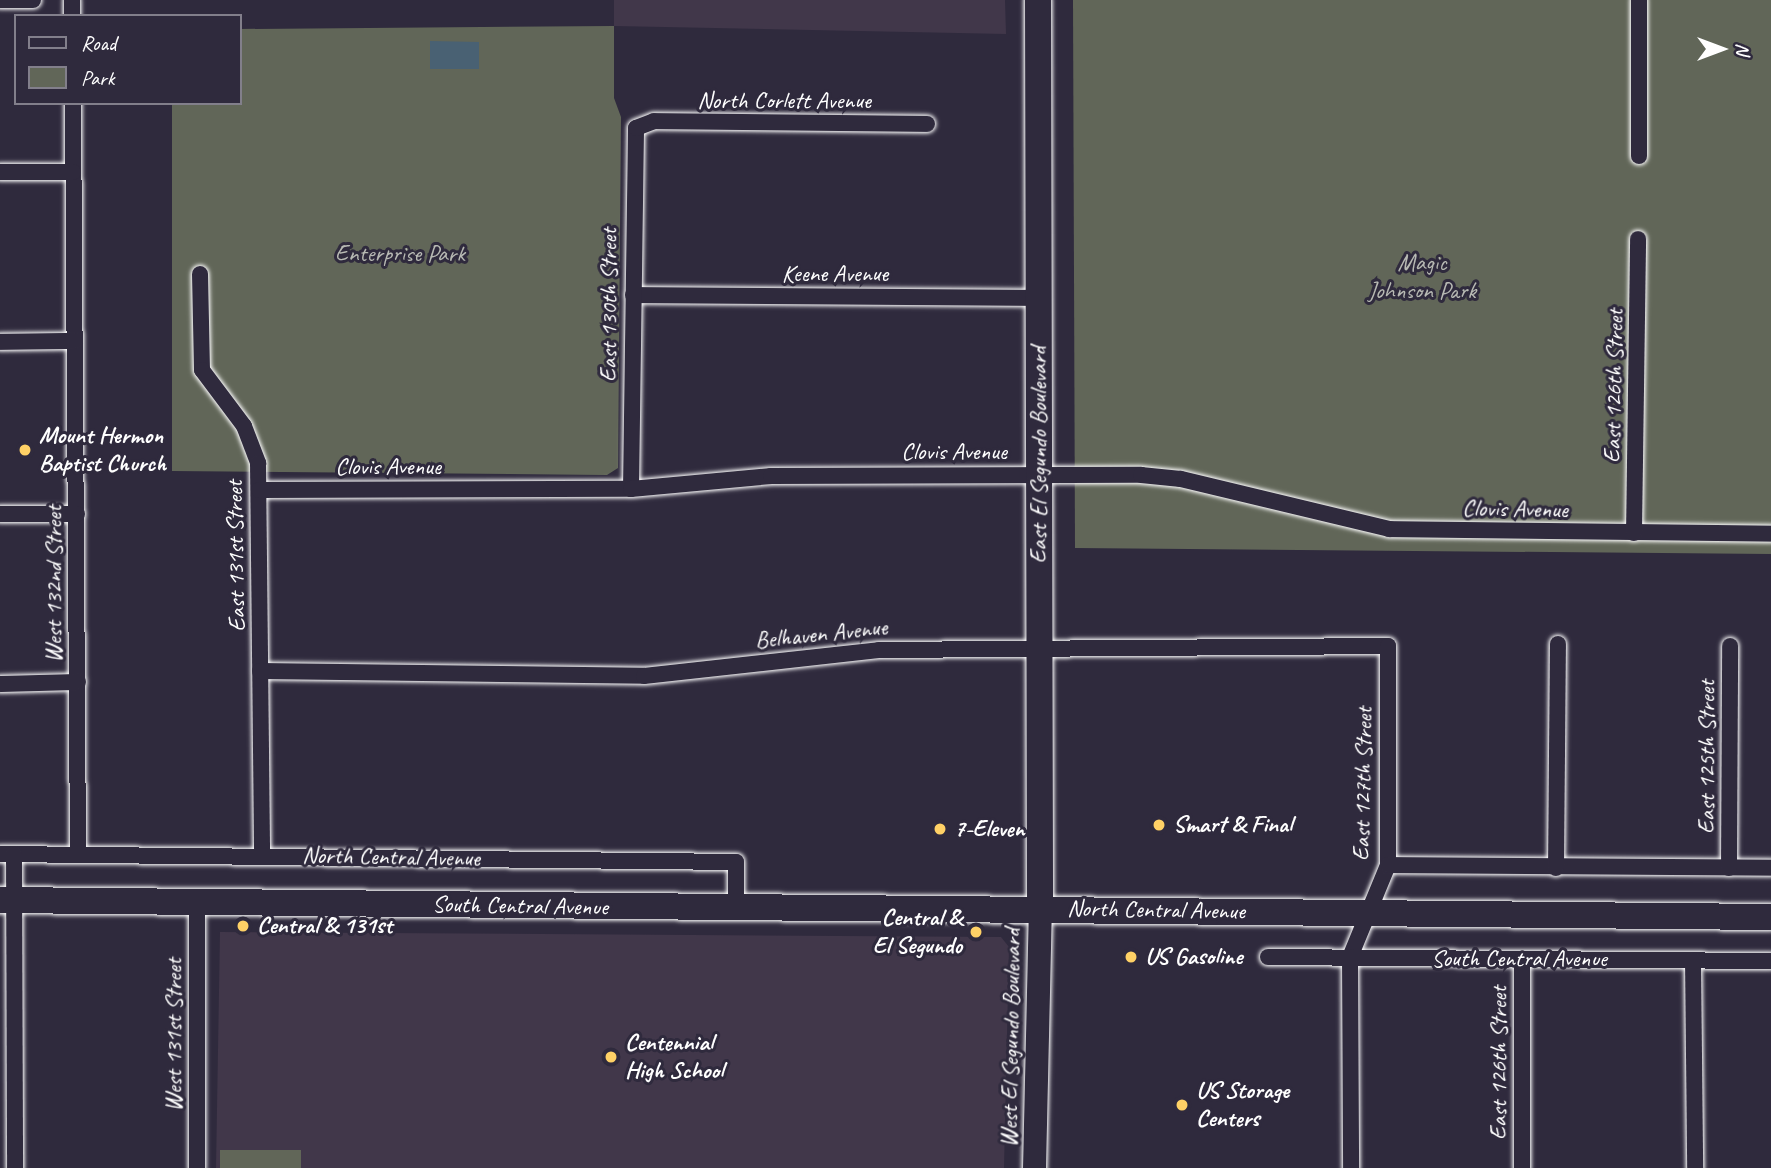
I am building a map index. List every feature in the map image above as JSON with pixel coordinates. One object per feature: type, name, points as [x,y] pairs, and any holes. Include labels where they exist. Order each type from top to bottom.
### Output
[{"type":"main road","name":"East El Segundo Boulevard","points":[[1038,0],[1040,910]]},
{"type":"main road","name":"South Central Avenue","points":[[8,900],[1040,910]]},
{"type":"main road","name":"North Central Avenue","points":[[1040,910],[1272,911]]},
{"type":"main road","name":"West El Segundo Boulevard","points":[[1034,1168],[1040,910]]},
{"type":"main road","name":"South Central Avenue","points":[[1272,911],[1771,917]]},
{"type":"street","points":[[0,0],[33,0]]},
{"type":"street","points":[[1639,0],[1639,156]]},
{"type":"street","name":"West 132nd Street","points":[[73,105],[78,854]]},
{"type":"street","name":"North Corlett Avenue","points":[[642,125],[927,124]]},
{"type":"street","name":"East 130th Street","points":[[631,489],[631,146],[642,125]]},
{"type":"street","points":[[0,172],[73,172]]},
{"type":"street","name":"East 126th Street","points":[[1634,533],[1639,239]]},
{"type":"street","name":"East 131st Street","points":[[200,274],[202,370],[253,444],[258,490],[262,855]]},
{"type":"street","name":"Keene Avenue","points":[[633,296],[1038,298]]},
{"type":"street","points":[[0,342],[75,341]]},
{"type":"street","name":"Clovis Avenue","points":[[258,490],[631,489],[736,477],[1040,474],[1181,479],[1389,530],[1771,534]]},
{"type":"street","points":[[0,514],[77,514]]},
{"type":"street","points":[[1556,868],[1558,644]]},
{"type":"street","name":"Belhaven Avenue","points":[[260,671],[644,676],[879,650],[1388,646]]},
{"type":"street","name":"East 127th Street","points":[[1351,1168],[1350,957],[1388,865],[1388,646]]},
{"type":"street","name":"East 125th Street","points":[[1730,646],[1730,867]]},
{"type":"street","points":[[0,684],[78,682]]},
{"type":"street","points":[[7,854],[15,1168]]},
{"type":"street","name":"North Central Avenue","points":[[7,854],[736,862],[736,909]]},
{"type":"street","points":[[1388,865],[1771,868]]},
{"type":"street","name":"West 131st Street","points":[[197,902],[197,1168]]},
{"type":"street","name":"South Central Avenue","points":[[1268,957],[1771,961]]},
{"type":"street","name":"East 126th Street","points":[[1522,959],[1522,1168]]},
{"type":"street","points":[[1693,960],[1695,1168]]},
{"type":"shaded area","points":[[614,0],[1005,0],[1006,34],[614,26]]},
{"type":"shaded area","name":"Centennial High School","points":[[220,932],[1001,937],[1009,947],[1004,1168],[216,1168]]},
{"type":"green space","name":"Magic Johnson Park","points":[[1073,0],[1771,0],[1771,554],[1075,548]]},
{"type":"green space","name":"Enterprise Park","points":[[614,26],[614,98],[621,117],[618,468],[607,475],[172,471],[172,105],[242,105],[242,29]]},
{"type":"green space","points":[[220,1150],[301,1150],[301,1168],[220,1168]]},
{"type":"water","points":[[430,41],[479,42],[479,69],[430,69]]},
{"type":"place","name":"Mount Hermon Baptist Church","points":[[25,450]]},
{"type":"place","name":"Smart & Final","points":[[1159,825]]},
{"type":"place","name":"7-Eleven","points":[[940,829]]},
{"type":"place","name":"Central & 131st","points":[[243,926]]},
{"type":"place","name":"Central & El Segundo","points":[[976,932]]},
{"type":"place","name":"US Gasoline","points":[[1131,957]]},
{"type":"place","name":"Centennial High School","points":[[611,1057]]},
{"type":"place","name":"US Storage Centers","points":[[1182,1105]]}]
